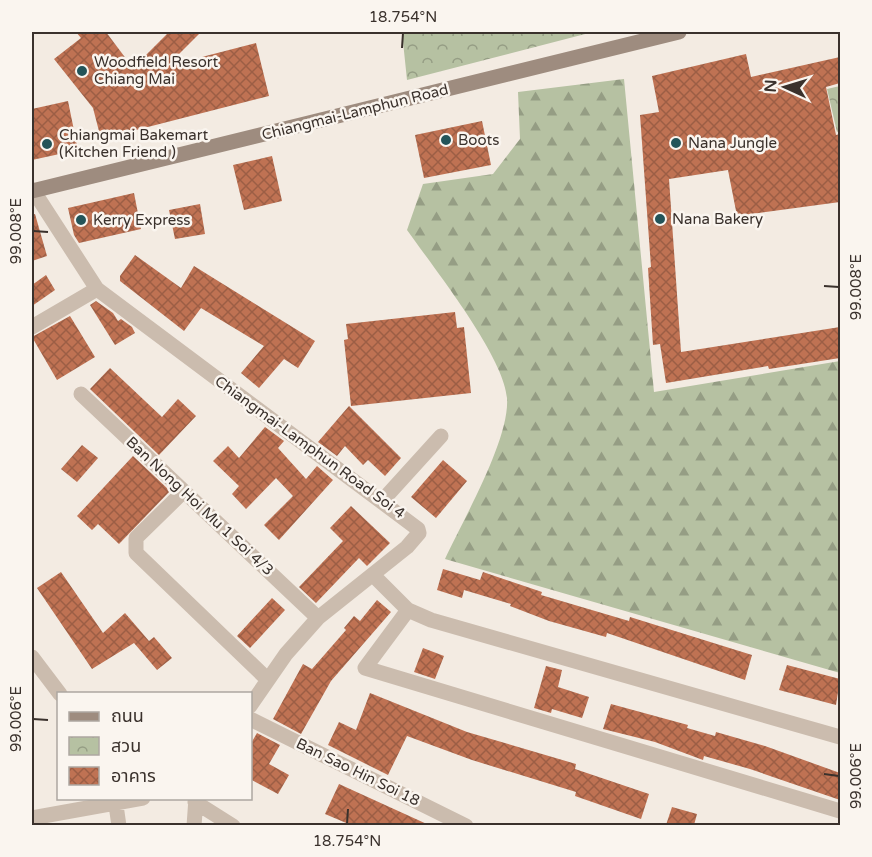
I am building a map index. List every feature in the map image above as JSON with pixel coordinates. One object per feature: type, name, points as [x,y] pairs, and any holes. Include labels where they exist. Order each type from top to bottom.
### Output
[{"type":"main road","name":"Chiangmai-Lamphun Road","points":[[32,190],[679,32]]},
{"type":"street","name":"Chiangmai-Lamphun Road Soi 4","points":[[32,190],[97,289],[415,525],[419,533],[373,575],[318,618],[286,654],[252,703]]},
{"type":"street","points":[[32,327],[97,289]]},
{"type":"street","name":"Ban Nong Hoi Mu 1 Soi 4/3","points":[[81,394],[318,618]]},
{"type":"street","points":[[382,501],[441,435]]},
{"type":"street","points":[[184,491],[136,538],[136,553],[268,680]]},
{"type":"street","points":[[373,575],[408,610],[431,620],[840,737]]},
{"type":"street","points":[[408,610],[365,668],[840,811]]},
{"type":"street","points":[[32,657],[59,692]]},
{"type":"street","name":"Ban Sao Hin Soi 18","points":[[252,720],[466,825]]},
{"type":"street","points":[[32,818],[135,800]]},
{"type":"street","points":[[194,825],[196,800],[233,825]]},
{"type":"street","points":[[116,805],[119,825]]},
{"type":"green space","points":[[402,32],[593,32],[407,80]]},
{"type":"green space","points":[[624,79],[654,392],[840,361],[840,673],[445,559],[493,457],[506,415],[507,398],[503,380],[481,336],[407,230],[423,184],[493,174],[520,139],[518,92]]},
{"type":"green space","points":[[840,86],[840,131],[837,132],[827,89]]},
{"type":"building","points":[[76,32],[106,32],[133,68],[169,32],[201,32],[167,66],[256,43],[269,96],[101,139],[93,108],[54,59],[81,38]]},
{"type":"building","points":[[746,54],[751,77],[840,57],[840,83],[826,87],[836,135],[840,134],[840,202],[737,216],[728,170],[669,179],[681,352],[840,327],[840,358],[769,369],[768,366],[666,383],[660,344],[653,345],[648,268],[651,267],[640,115],[659,112],[652,76]]},
{"type":"building","points":[[68,101],[78,150],[32,160],[32,109]]},
{"type":"building","points":[[482,121],[491,165],[424,178],[415,135]]},
{"type":"building","points":[[272,156],[282,201],[244,210],[233,165]]},
{"type":"building","points":[[134,193],[141,229],[79,243],[74,235],[68,208]]},
{"type":"building","points":[[200,204],[205,234],[175,239],[169,210]]},
{"type":"building","points":[[35,214],[47,256],[32,261],[32,215]]},
{"type":"building","points":[[135,255],[181,288],[194,266],[315,341],[298,368],[284,359],[259,388],[241,373],[264,346],[201,308],[184,331],[120,281],[120,276]]},
{"type":"building","points":[[46,275],[55,290],[32,306],[32,285]]},
{"type":"building","points":[[96,301],[113,313],[118,321],[121,319],[132,327],[135,333],[115,345],[90,305]]},
{"type":"building","points":[[455,312],[457,328],[464,327],[471,393],[351,406],[344,340],[348,339],[346,324]]},
{"type":"building","points":[[70,316],[95,357],[57,380],[32,337]]},
{"type":"building","points":[[110,368],[162,417],[178,399],[196,416],[159,455],[90,389]]},
{"type":"building","points":[[349,406],[401,458],[385,476],[368,460],[363,465],[345,446],[337,456],[318,442]]},
{"type":"building","points":[[265,427],[284,441],[278,448],[306,479],[317,466],[333,480],[279,540],[264,525],[293,496],[276,478],[246,509],[232,494],[239,486],[213,461],[228,446],[239,458]]},
{"type":"building","points":[[82,445],[98,458],[77,482],[61,469]]},
{"type":"building","points":[[133,456],[170,491],[119,544],[98,524],[92,530],[77,516]]},
{"type":"building","points":[[443,460],[467,481],[436,518],[411,497]]},
{"type":"building","points":[[351,506],[390,543],[367,566],[359,558],[316,603],[299,587],[343,541],[330,528]]},
{"type":"building","points":[[443,569],[480,580],[483,572],[542,592],[541,595],[629,621],[630,617],[752,655],[745,680],[607,633],[606,637],[549,621],[510,606],[511,604],[464,590],[462,598],[437,590]]},
{"type":"building","points":[[61,572],[103,633],[125,613],[149,641],[154,637],[172,658],[157,670],[134,643],[92,669],[37,588]]},
{"type":"building","points":[[272,598],[285,610],[250,648],[237,636]]},
{"type":"building","points":[[377,600],[391,612],[331,681],[301,734],[273,719],[303,664],[312,669],[346,630],[344,628],[354,616],[360,621]]},
{"type":"building","points":[[423,648],[444,656],[435,679],[414,672]]},
{"type":"building","points":[[787,665],[840,679],[836,705],[779,690]]},
{"type":"building","points":[[546,666],[562,670],[558,687],[589,697],[582,718],[552,709],[551,713],[534,708]]},
{"type":"building","points":[[370,693],[467,732],[576,764],[575,769],[649,794],[641,819],[575,796],[576,792],[472,760],[407,736],[388,775],[328,745],[339,722],[356,730]]},
{"type":"building","points":[[611,704],[688,725],[687,728],[715,736],[716,732],[765,746],[840,773],[840,800],[750,769],[704,756],[703,760],[655,742],[603,729]]},
{"type":"building","points":[[257,733],[280,745],[269,764],[289,775],[278,794],[252,780],[252,742]]},
{"type":"building","points":[[339,784],[429,825],[351,825],[325,814]]},
{"type":"building","points":[[672,807],[697,814],[694,825],[666,825]]},
{"type":"place","name":"Woodfield Resort Chiang Mai","points":[[82,71]]},
{"type":"place","name":"Boots","points":[[446,140]]},
{"type":"place","name":"Nana Jungle","points":[[676,143]]},
{"type":"place","name":"Chiangmai Bakemart (Kitchen Friend )","points":[[47,144]]},
{"type":"place","name":"Nana Bakery","points":[[660,219]]},
{"type":"place","name":"Kerry Express","points":[[81,220]]}]
